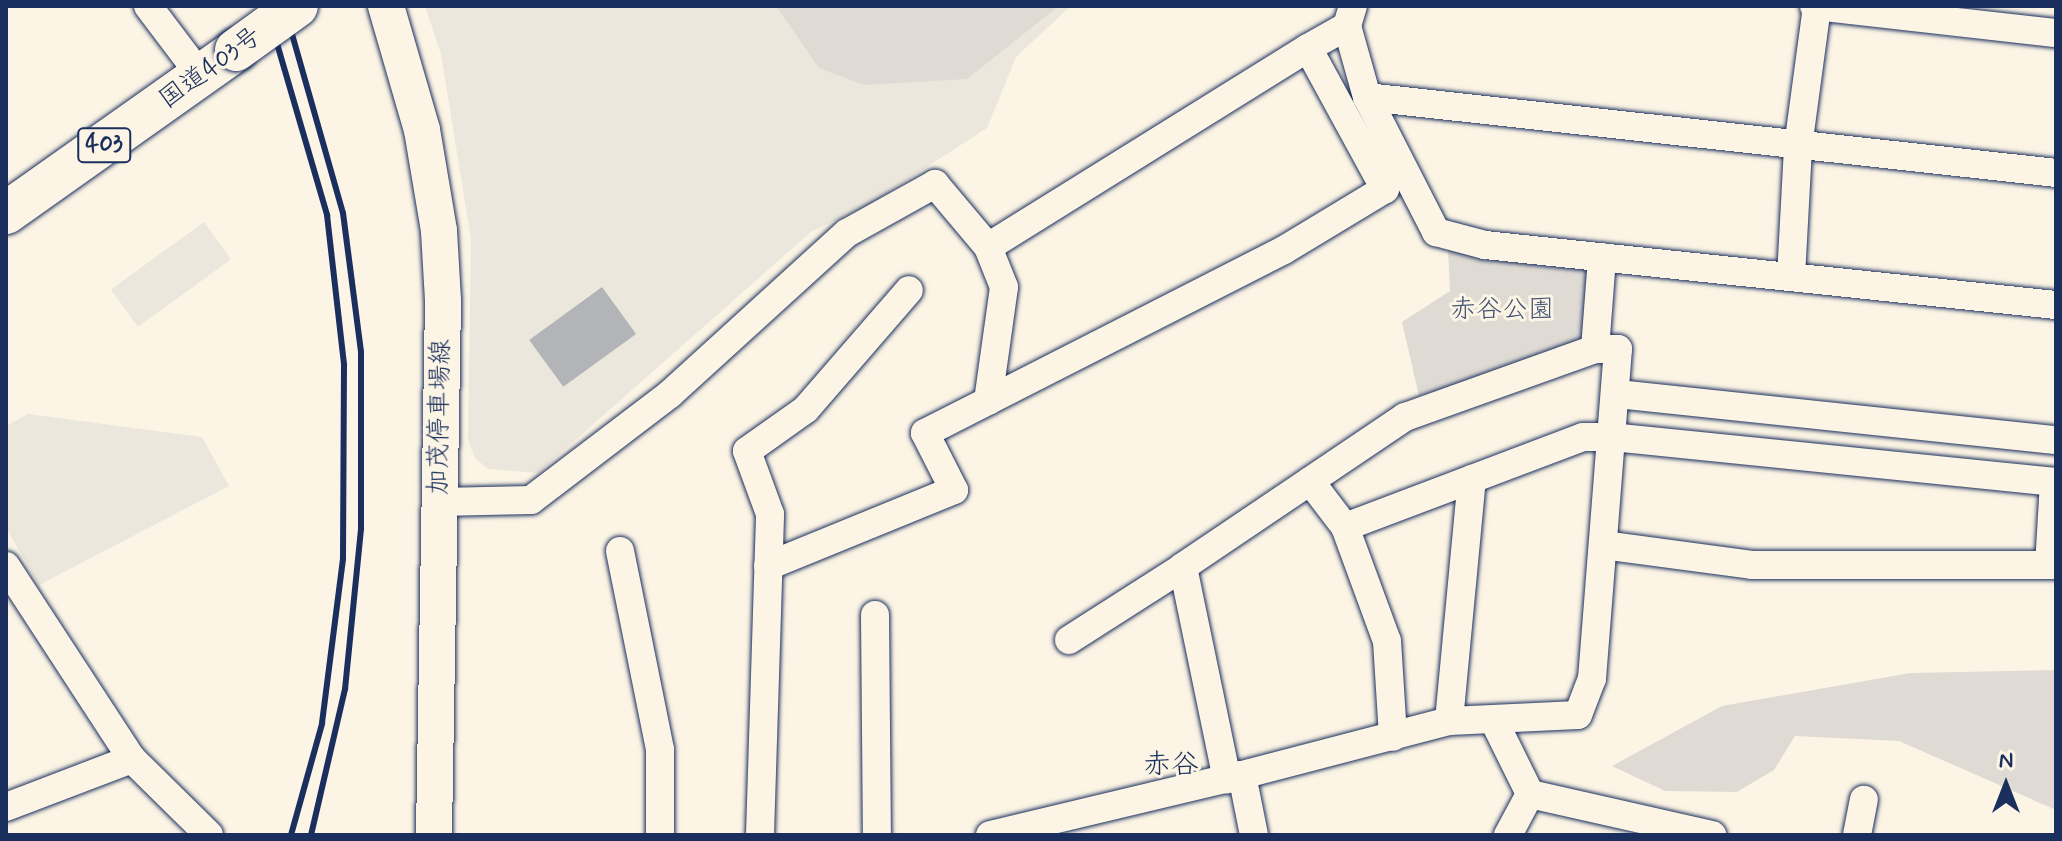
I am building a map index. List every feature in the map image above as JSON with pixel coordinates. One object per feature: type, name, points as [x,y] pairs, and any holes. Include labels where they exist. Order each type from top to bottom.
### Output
[{"type":"highway","name":"国道403号","points":[[6,213],[297,6]]},
{"type":"main road","name":"加茂停車場線","points":[[386,6],[422,130],[439,231],[434,835]]},
{"type":"street","points":[[148,6],[201,76]]},
{"type":"street","points":[[1791,277],[1798,147],[1816,6],[2056,33]]},
{"type":"street","points":[[988,247],[1308,48],[1350,16],[1367,97],[1436,232],[1485,245],[2056,305]]},
{"type":"street","points":[[768,566],[954,490],[925,433],[1284,250],[1385,189],[1308,48]]},
{"type":"street","points":[[1367,97],[1798,147],[2056,173]]},
{"type":"street","points":[[439,502],[531,500],[670,394],[847,233],[935,184],[988,247],[1004,287],[988,401]]},
{"type":"street","points":[[1595,349],[1602,257]]},
{"type":"street","points":[[760,835],[770,514],[747,451],[806,409],[909,290]]},
{"type":"street","points":[[990,835],[1028,831],[1449,721],[1578,715],[1592,679],[1617,394],[1618,349],[1595,349],[1405,417],[1069,640]]},
{"type":"street","points":[[1617,394],[2056,440]]},
{"type":"street","points":[[1345,527],[1583,437],[1612,437],[2054,482],[2052,565],[1752,565],[1603,545]]},
{"type":"street","points":[[1449,721],[1472,479]]},
{"type":"street","points":[[1310,481],[1345,527],[1387,641],[1393,737]]},
{"type":"street","points":[[620,551],[660,750],[660,835]]},
{"type":"street","points":[[6,566],[132,759],[209,835]]},
{"type":"street","points":[[1183,567],[1235,777],[1254,835]]},
{"type":"street","points":[[875,615],[877,835]]},
{"type":"street","points":[[1494,721],[1530,794]]},
{"type":"street","points":[[6,807],[132,759]]},
{"type":"street","points":[[1508,835],[1530,794]]},
{"type":"street","points":[[1530,794],[1712,835]]},
{"type":"street","points":[[420,835],[433,799]]},
{"type":"street","points":[[1857,835],[1864,800]]},
{"type":"shaded area","points":[[425,6],[1071,6],[1016,57],[987,128],[873,202],[811,232],[538,473],[488,469],[475,458],[468,440],[471,240],[441,54]]},
{"type":"shaded area","points":[[204,222],[231,259],[138,327],[111,290]]},
{"type":"shaded area","points":[[602,287],[636,334],[563,387],[529,340]]},
{"type":"shaded area","points":[[28,414],[202,437],[229,486],[39,585],[6,528],[6,426]]},
{"type":"green space","points":[[776,6],[1059,6],[967,79],[864,85],[819,68]]},
{"type":"green space","name":"赤谷公園","points":[[1448,250],[1594,263],[1588,343],[1419,396],[1402,322],[1450,291]]},
{"type":"green space","points":[[2056,670],[2056,810],[1899,741],[1795,736],[1774,770],[1737,792],[1665,791],[1612,766],[1722,706],[1910,673]]},
{"type":"railway","points":[[266,6],[327,215],[344,365],[343,559],[322,724],[291,835]]},
{"type":"railway","points":[[284,6],[343,213],[361,352],[361,529],[345,689],[311,835]]},
{"type":"district","name":"赤谷","points":[[1171,766]]}]
